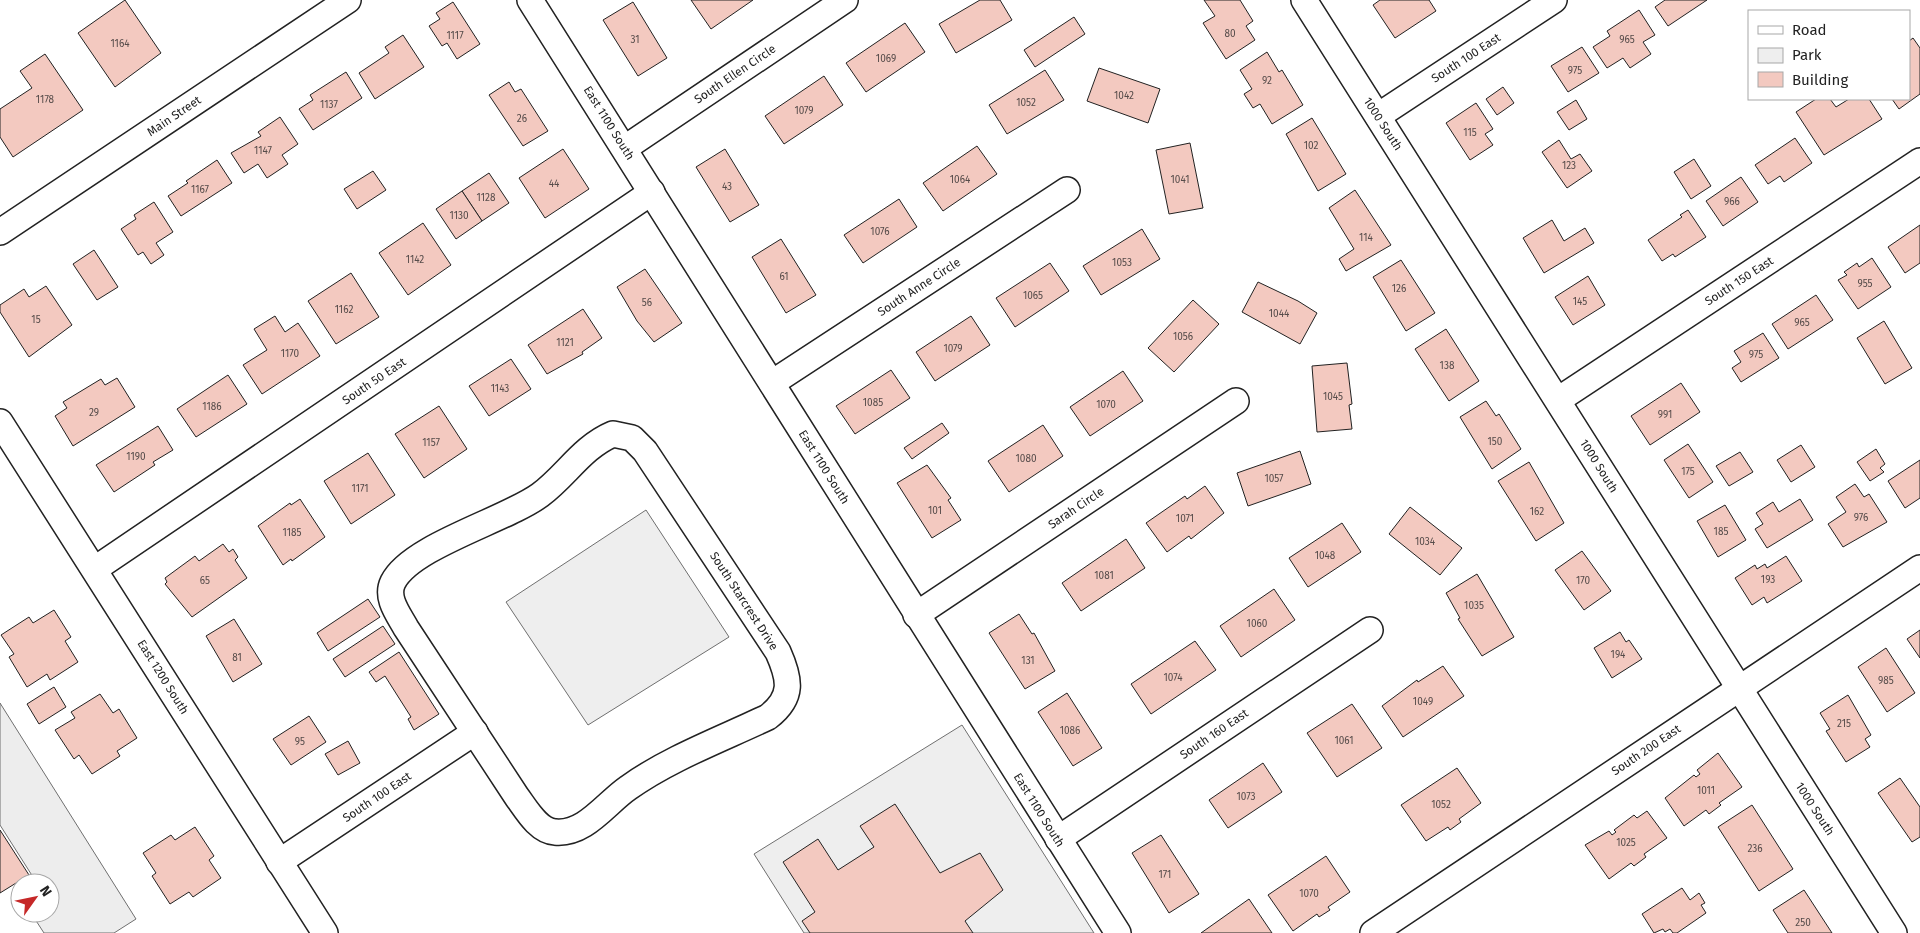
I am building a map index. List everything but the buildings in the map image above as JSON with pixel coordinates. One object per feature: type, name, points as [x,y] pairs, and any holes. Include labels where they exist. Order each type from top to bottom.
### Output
[{"type":"street","name":"Main Street","points":[[0,232],[348,0]]},
{"type":"street","name":"East 1100 South","points":[[530,0],[1118,933]]},
{"type":"street","name":"South Ellen Circle","points":[[625,148],[845,0]]},
{"type":"street","name":"1000 South","points":[[1304,0],[1894,933]]},
{"type":"street","name":"South 100 East","points":[[1378,116],[1554,0]]},
{"type":"street","name":"South 150 East","points":[[1558,400],[1920,161]]},
{"type":"street","name":"South Anne Circle","points":[[772,383],[1066,190]]},
{"type":"street","name":"South 50 East","points":[[95,569],[652,192]]},
{"type":"street","name":"Sarah Circle","points":[[916,615],[1236,400]]},
{"type":"street","name":"East 1200 South","points":[[0,422],[325,933]]},
{"type":"street","name":"South Starcrest Drive","points":[[613,434],[632,438],[645,451],[778,652],[787,674],[784,700],[780,708],[768,717],[649,774],[627,788],[591,819],[577,828],[564,832],[552,832],[534,820],[475,732],[406,628],[392,603],[390,592],[393,581],[418,559],[462,533],[510,513],[541,494],[587,450],[603,438],[613,434]]},
{"type":"street","name":"South 200 East","points":[[1373,933],[1920,568]]},
{"type":"street","name":"South 160 East","points":[[1058,839],[1370,630]]},
{"type":"street","name":"South 100 East","points":[[279,862],[475,732]]},
{"type":"green space","points":[[646,510],[729,637],[588,725],[506,602]]},
{"type":"green space","points":[[962,725],[1094,933],[804,933],[754,854]]},
{"type":"shaded area","points":[[0,703],[136,919],[114,933],[44,933],[38,923],[60,923],[60,873],[30,873],[0,825]]}]
